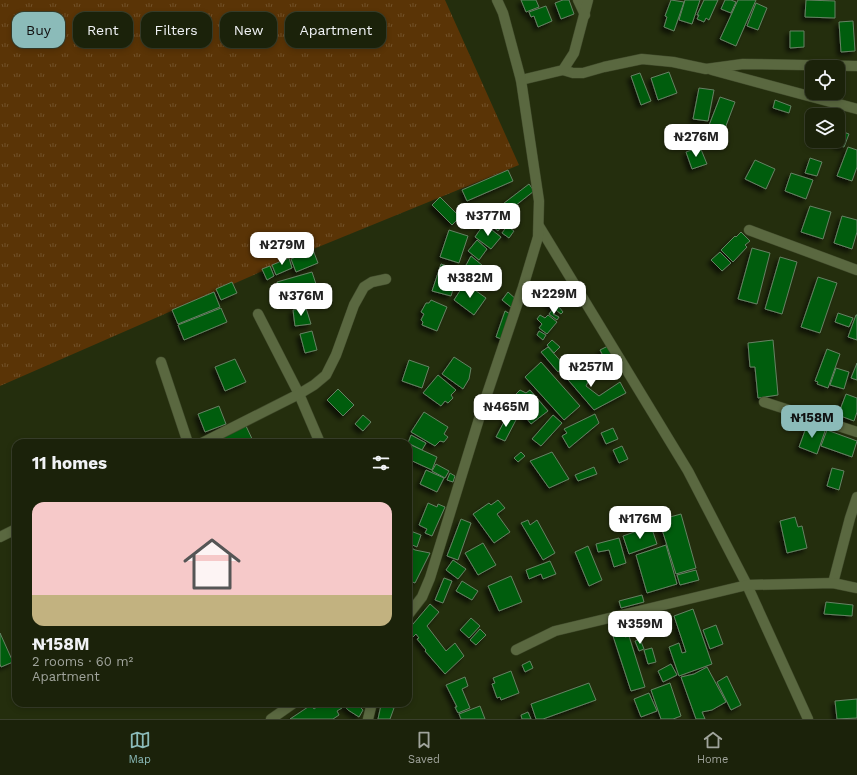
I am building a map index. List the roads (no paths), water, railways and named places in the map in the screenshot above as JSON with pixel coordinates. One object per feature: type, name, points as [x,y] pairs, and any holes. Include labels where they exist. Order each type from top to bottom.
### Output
[{"type":"street","points":[[412,611],[422,597],[430,578],[483,406],[523,287],[538,237],[539,201],[521,80],[503,14],[497,0]]},
{"type":"street","points":[[578,0],[585,14]]},
{"type":"street","points":[[564,70],[574,53],[588,0]]},
{"type":"street","points":[[521,80],[564,70],[573,73],[583,73],[642,59],[673,62],[706,69],[857,109]]},
{"type":"street","points":[[706,69],[743,64],[857,66]]},
{"type":"street","points":[[539,226],[688,471],[747,585],[808,719]]},
{"type":"street","points":[[748,230],[857,270]]},
{"type":"street","points":[[210,439],[299,394],[314,385],[326,375],[336,355],[354,305],[364,287],[372,282],[386,279]]},
{"type":"street","points":[[258,314],[299,394],[318,439]]},
{"type":"street","points":[[161,362],[187,439]]},
{"type":"street","points":[[764,402],[857,432]]},
{"type":"street","points":[[833,583],[857,497]]},
{"type":"street","points":[[1,535],[12,531]]},
{"type":"street","points":[[516,650],[555,631],[747,585],[833,583],[857,588]]},
{"type":"street","points":[[271,719],[288,707]]},
{"type":"street","points":[[368,719],[371,707]]}]
